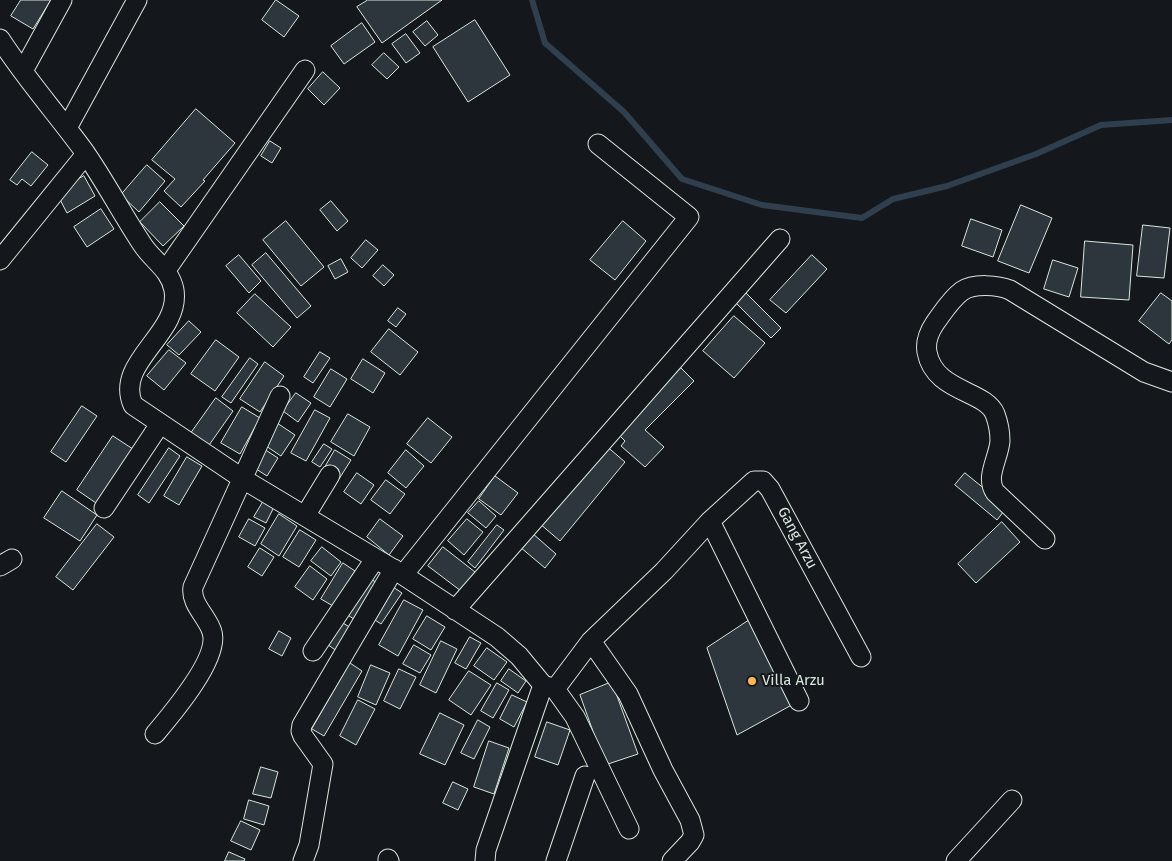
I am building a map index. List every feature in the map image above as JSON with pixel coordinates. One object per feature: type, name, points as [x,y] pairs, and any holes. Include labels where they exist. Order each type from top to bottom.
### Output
[{"type":"street","points":[[24,71],[62,0]]},
{"type":"street","points":[[67,128],[136,0]]},
{"type":"street","points":[[0,39],[86,154],[143,247],[166,270],[173,288],[175,301],[170,317],[135,369],[129,383],[129,396],[133,405],[243,479],[398,572],[497,637],[519,656],[575,717],[629,829]]},
{"type":"street","points":[[166,270],[306,70]]},
{"type":"street","points":[[303,861],[309,845],[323,764],[303,736],[301,731],[302,725],[398,572],[689,217],[598,144]]},
{"type":"street","points":[[0,260],[86,154]]},
{"type":"street","points":[[455,610],[780,239]]},
{"type":"street","points":[[1045,539],[991,486],[991,478],[1000,439],[994,412],[984,403],[946,382],[929,361],[926,344],[930,329],[949,303],[963,290],[998,285],[1010,290],[1144,372],[1172,382]]},
{"type":"street","points":[[155,734],[191,690],[213,646],[212,632],[192,592],[280,396]]},
{"type":"street","points":[[104,508],[160,424]]},
{"type":"street","points":[[305,516],[330,476]]},
{"type":"street","name":"Gang Arzu","points":[[485,861],[486,850],[549,687],[590,641],[664,571],[710,521],[754,481],[763,481],[770,489],[861,657]]},
{"type":"street","points":[[710,521],[799,702]]},
{"type":"street","points":[[313,651],[375,558]]},
{"type":"street","points":[[590,641],[628,694],[663,770],[690,820],[694,835],[672,861]]},
{"type":"street","points":[[556,861],[585,776]]},
{"type":"street","points":[[956,861],[1012,800]]},
{"type":"building","points":[[21,0],[51,0],[33,29],[11,16]]},
{"type":"building","points":[[276,0],[299,16],[284,37],[262,20]]},
{"type":"building","points":[[368,0],[442,0],[382,43],[357,7]]},
{"type":"building","points":[[475,20],[510,75],[468,102],[433,47]]},
{"type":"building","points":[[427,21],[438,35],[425,46],[413,32]]},
{"type":"building","points":[[362,23],[375,42],[344,64],[331,46]]},
{"type":"building","points":[[406,34],[420,53],[406,63],[392,44]]},
{"type":"building","points":[[384,53],[399,67],[387,79],[372,65]]},
{"type":"building","points":[[323,72],[340,88],[324,105],[308,89]]},
{"type":"building","points":[[196,109],[235,143],[203,180],[205,181],[181,207],[164,191],[175,179],[152,160]]},
{"type":"building","points":[[270,141],[281,148],[272,163],[261,156]]},
{"type":"building","points":[[32,152],[48,165],[31,186],[22,179],[17,185],[10,180]]},
{"type":"building","points":[[147,165],[165,181],[139,212],[121,195]]},
{"type":"building","points":[[84,176],[95,196],[67,213],[56,192]]},
{"type":"building","points":[[331,201],[348,221],[337,231],[320,210]]},
{"type":"building","points":[[160,202],[184,226],[163,246],[140,222]]},
{"type":"building","points":[[1021,205],[1052,218],[1029,273],[998,261]]},
{"type":"building","points":[[101,209],[114,229],[87,247],[74,227]]},
{"type":"building","points":[[971,219],[1002,230],[993,257],[962,246]]},
{"type":"building","points":[[286,221],[324,267],[301,286],[263,240]]},
{"type":"building","points":[[623,221],[646,241],[615,280],[590,260]]},
{"type":"building","points":[[1143,225],[1170,228],[1164,278],[1137,276]]},
{"type":"building","points":[[366,240],[378,250],[362,268],[351,258]]},
{"type":"building","points":[[1085,241],[1133,245],[1129,300],[1081,297]]},
{"type":"building","points":[[266,253],[311,306],[297,318],[252,265]]},
{"type":"building","points":[[239,255],[261,281],[249,293],[226,266]]},
{"type":"building","points":[[812,255],[827,269],[786,313],[770,300]]},
{"type":"building","points":[[341,259],[348,272],[335,279],[328,266]]},
{"type":"building","points":[[1053,260],[1078,268],[1069,297],[1044,289]]},
{"type":"building","points":[[383,265],[394,275],[384,286],[373,276]]},
{"type":"building","points":[[746,293],[781,328],[771,338],[736,303]]},
{"type":"building","points":[[1161,293],[1172,301],[1172,340],[1169,344],[1139,321]]},
{"type":"building","points":[[255,294],[291,327],[273,347],[237,313]]},
{"type":"building","points":[[398,308],[406,314],[396,327],[388,321]]},
{"type":"building","points":[[734,316],[765,343],[734,378],[703,351]]},
{"type":"building","points":[[189,321],[201,332],[179,355],[167,345]]},
{"type":"building","points":[[389,329],[418,352],[400,375],[371,352]]},
{"type":"building","points":[[216,340],[239,357],[215,391],[191,374]]},
{"type":"building","points":[[169,350],[186,363],[164,390],[147,376]]},
{"type":"building","points":[[320,352],[330,358],[313,383],[304,377]]},
{"type":"building","points":[[250,358],[258,364],[231,403],[222,397]]},
{"type":"building","points":[[363,359],[385,373],[373,393],[351,379]]},
{"type":"building","points":[[265,362],[284,376],[260,412],[240,399]]},
{"type":"building","points":[[681,368],[694,381],[645,430],[664,447],[645,467],[621,446],[625,441],[617,433]]},
{"type":"building","points":[[331,369],[347,379],[330,407],[314,397]]},
{"type":"building","points":[[296,393],[311,403],[298,422],[283,411]]},
{"type":"building","points":[[216,398],[233,411],[207,448],[189,436]]},
{"type":"building","points":[[82,406],[97,416],[66,462],[51,452]]},
{"type":"building","points":[[242,407],[260,418],[240,454],[221,443]]},
{"type":"building","points":[[315,410],[330,418],[306,461],[291,453]]},
{"type":"building","points":[[348,414],[370,427],[354,456],[331,442]]},
{"type":"building","points":[[428,418],[452,437],[431,463],[407,444]]},
{"type":"building","points":[[277,423],[295,435],[281,456],[263,444]]},
{"type":"building","points":[[113,436],[136,451],[99,505],[77,490]]},
{"type":"building","points":[[324,444],[332,449],[320,467],[312,462]]},
{"type":"building","points":[[604,444],[625,462],[560,541],[539,523]]},
{"type":"building","points":[[169,448],[180,456],[149,503],[138,495]]},
{"type":"building","points":[[264,449],[278,458],[267,476],[253,467]]},
{"type":"building","points":[[335,450],[351,460],[339,479],[324,469]]},
{"type":"building","points":[[406,450],[424,466],[406,488],[388,473]]},
{"type":"building","points":[[187,457],[202,466],[179,505],[164,496]]},
{"type":"building","points":[[357,473],[374,485],[361,504],[344,492]]},
{"type":"building","points":[[965,473],[1007,507],[997,520],[955,485]]},
{"type":"building","points":[[495,476],[518,493],[501,515],[479,499]]},
{"type":"building","points":[[386,480],[405,494],[390,514],[371,500]]},
{"type":"building","points":[[62,491],[97,515],[80,541],[44,518]]},
{"type":"building","points":[[479,501],[496,516],[486,528],[468,513]]},
{"type":"building","points":[[263,502],[274,507],[266,523],[254,517]]},
{"type":"building","points":[[279,514],[297,526],[279,556],[261,544]]},
{"type":"building","points":[[249,519],[265,528],[255,546],[239,537]]},
{"type":"building","points":[[380,519],[403,536],[389,555],[367,537]]},
{"type":"building","points":[[467,519],[483,532],[464,555],[448,541]]},
{"type":"building","points":[[1002,522],[1020,542],[976,583],[958,564]]},
{"type":"building","points":[[97,524],[114,537],[73,590],[56,577]]},
{"type":"building","points":[[497,525],[504,530],[475,568],[468,562]]},
{"type":"building","points":[[300,530],[316,540],[299,567],[283,557]]},
{"type":"building","points":[[532,533],[556,554],[545,568],[520,547]]},
{"type":"building","points":[[322,547],[341,562],[331,576],[311,561]]},
{"type":"building","points":[[443,547],[475,572],[461,591],[428,566]]},
{"type":"building","points":[[260,548],[274,557],[262,576],[248,567]]},
{"type":"building","points":[[343,563],[355,571],[333,606],[321,599]]},
{"type":"building","points":[[310,566],[327,579],[313,600],[295,587]]},
{"type":"building","points":[[366,576],[382,586],[360,623],[343,612]]},
{"type":"building","points":[[390,585],[402,593],[381,624],[369,616]]},
{"type":"building","points":[[404,600],[423,610],[398,656],[379,645]]},
{"type":"building","points":[[427,616],[445,627],[431,650],[413,639]]},
{"type":"building","name":"Villa Arzu","points":[[751,619],[799,701],[737,735],[707,648]]},
{"type":"building","points":[[338,620],[356,631],[341,654],[324,642]]},
{"type":"building","points":[[279,631],[291,638],[282,656],[269,649]]},
{"type":"building","points":[[470,637],[481,643],[466,669],[455,663]]},
{"type":"building","points":[[441,641],[457,649],[436,693],[420,685]]},
{"type":"building","points":[[414,645],[431,655],[420,673],[403,664]]},
{"type":"building","points":[[487,648],[507,662],[494,680],[474,666]]},
{"type":"building","points":[[350,663],[362,671],[324,736],[312,729]]},
{"type":"building","points":[[371,665],[390,673],[376,705],[358,697]]},
{"type":"building","points":[[399,669],[416,677],[400,709],[384,701]]},
{"type":"building","points":[[509,669],[526,681],[518,693],[501,681]]},
{"type":"building","points":[[469,671],[491,685],[471,715],[449,700]]},
{"type":"building","points":[[612,682],[638,754],[605,765],[580,695]]},
{"type":"building","points":[[497,683],[509,690],[493,718],[481,711]]},
{"type":"building","points":[[512,695],[527,702],[514,727],[500,719]]},
{"type":"building","points":[[358,700],[375,709],[356,745],[340,736]]},
{"type":"building","points":[[440,713],[464,725],[445,765],[420,754]]},
{"type":"building","points":[[478,720],[490,727],[474,759],[461,753]]},
{"type":"building","points":[[547,722],[570,730],[558,765],[535,757]]},
{"type":"building","points":[[489,741],[509,748],[494,794],[474,787]]},
{"type":"building","points":[[261,767],[278,772],[271,798],[253,794]]},
{"type":"building","points":[[453,782],[468,789],[458,810],[443,803]]},
{"type":"building","points":[[249,800],[269,806],[264,825],[244,819]]},
{"type":"building","points":[[241,821],[260,830],[251,850],[231,841]]},
{"type":"building","points":[[229,852],[245,859],[244,861],[225,861]]},
{"type":"waterway","points":[[532,0],[545,43],[624,112],[682,179],[762,205],[862,218],[893,199],[947,186],[1036,154],[1101,125],[1172,120]]},
{"type":"place","name":"Villa Arzu","points":[[752,681]]}]
